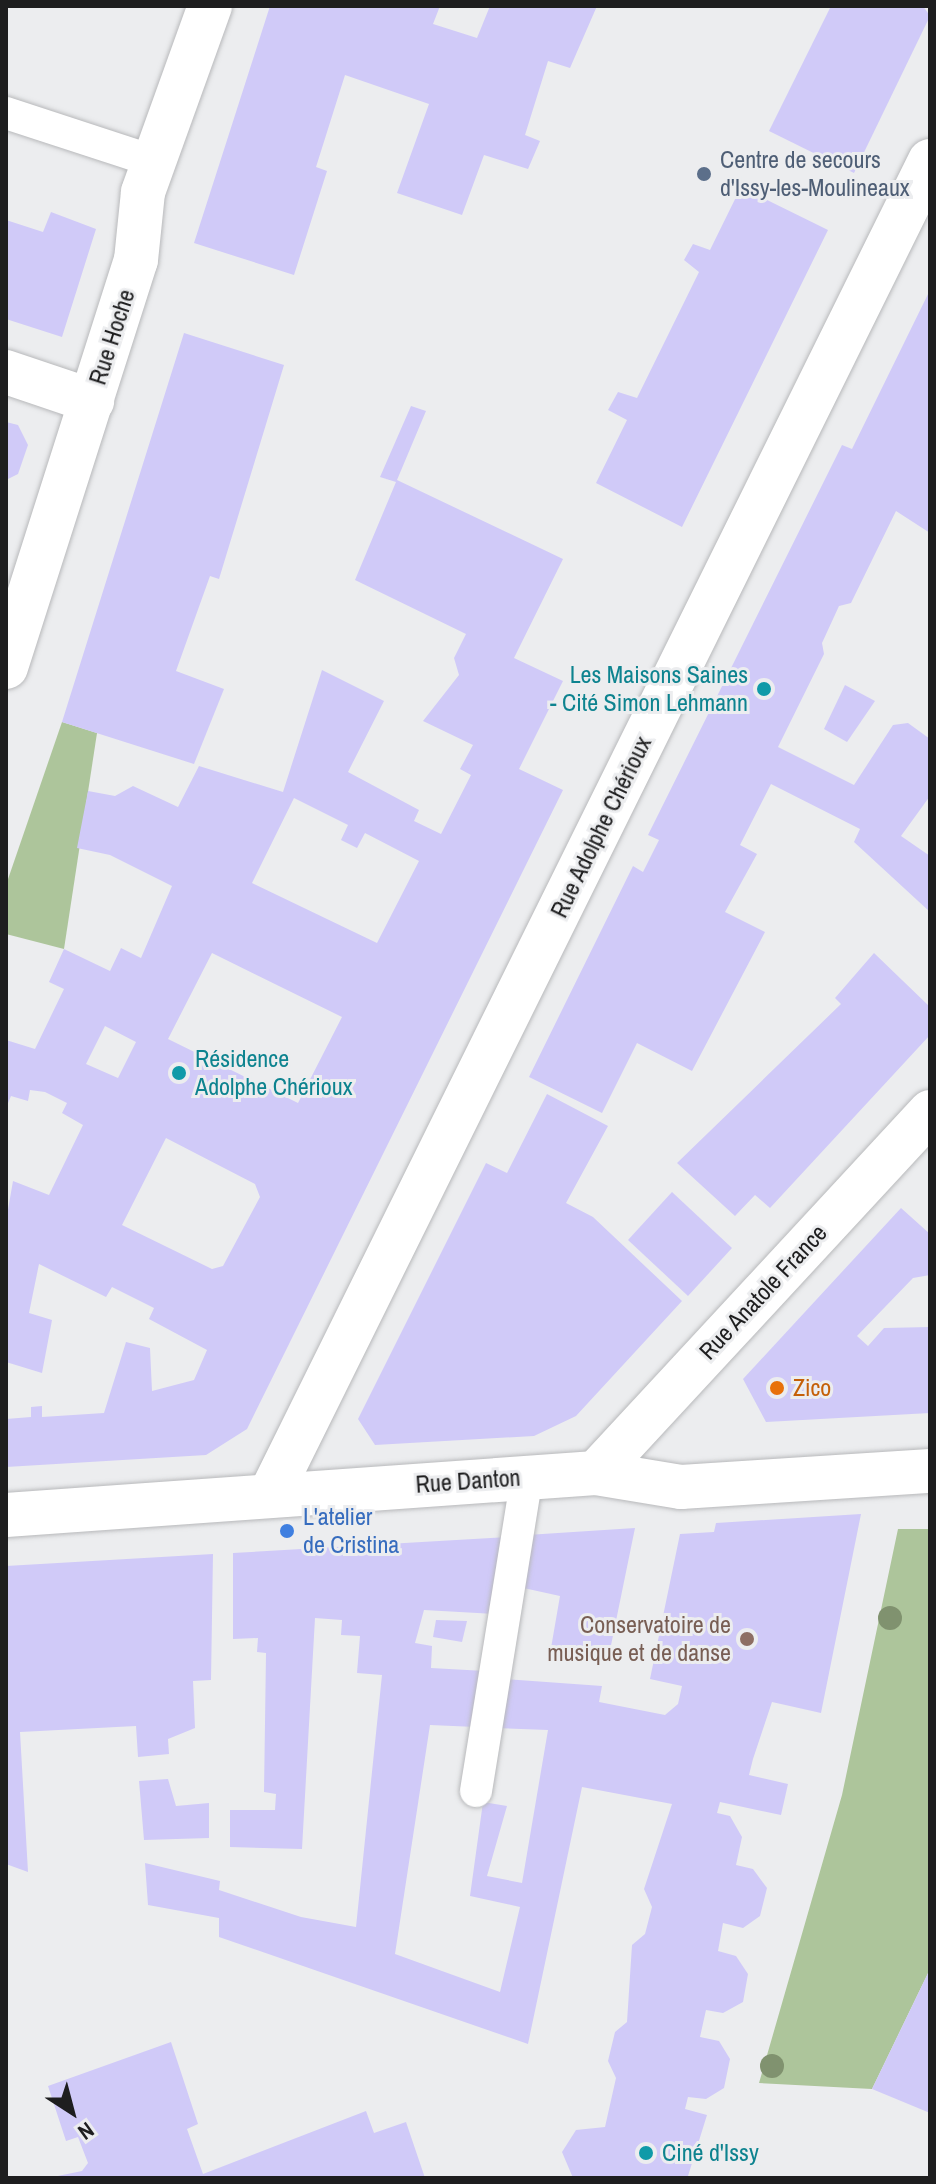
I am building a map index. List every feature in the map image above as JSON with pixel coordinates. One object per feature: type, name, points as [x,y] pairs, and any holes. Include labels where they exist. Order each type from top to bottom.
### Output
[{"type":"street","name":"Rue Hoche","points":[[6,667],[136,260],[153,161],[210,6]]},
{"type":"street","name":"Rue Adolphe Chérioux","points":[[271,1493],[930,161]]},
{"type":"street","points":[[6,372],[92,401]]},
{"type":"street","name":"Rue Anatole France","points":[[596,1473],[930,1112]]},
{"type":"street","name":"Rue Danton","points":[[6,1515],[271,1493],[596,1473],[681,1487],[930,1471]]},
{"type":"lane","points":[[6,113],[153,161]]},
{"type":"lane","points":[[476,1791],[527,1477]]},
{"type":"green space","points":[[62,722],[97,733],[64,949],[6,934],[6,885]]},
{"type":"green space","points":[[898,1529],[930,1529],[930,1969],[872,2089],[759,2083],[842,1795]]},
{"type":"building","points":[[270,6],[440,6],[433,24],[477,38],[490,6],[597,6],[570,68],[548,61],[525,135],[540,141],[528,169],[484,155],[462,215],[397,193],[429,104],[345,75],[316,167],[327,171],[294,275],[194,243]]},
{"type":"building","points":[[831,6],[923,6],[930,16],[854,173],[769,131]]},
{"type":"building","points":[[741,187],[828,230],[682,527],[596,483],[627,420],[608,410],[618,392],[637,398],[699,272],[684,260],[693,244],[710,250]]},
{"type":"building","points":[[51,212],[96,229],[62,337],[6,319],[6,220],[43,232]]},
{"type":"building","points":[[930,290],[930,533],[896,511],[851,603],[839,606],[822,643],[824,654],[778,747],[854,785],[893,725],[908,723],[930,739],[930,796],[901,836],[930,856],[930,912],[854,842],[860,829],[771,784],[740,845],[757,854],[725,912],[765,932],[692,1071],[637,1043],[602,1113],[529,1077],[633,866],[643,872],[659,840],[648,835],[842,445],[852,449]]},
{"type":"building","points":[[184,333],[284,365],[219,579],[210,576],[176,671],[224,689],[194,764],[62,722]]},
{"type":"building","points":[[411,406],[426,411],[397,480],[563,559],[514,658],[563,681],[519,769],[563,790],[247,1429],[206,1455],[6,1467],[6,1419],[31,1417],[31,1407],[42,1406],[42,1417],[104,1413],[126,1342],[150,1348],[152,1391],[194,1380],[207,1350],[149,1319],[154,1308],[112,1287],[106,1297],[39,1264],[29,1313],[52,1320],[42,1373],[6,1362],[6,1221],[13,1181],[49,1195],[83,1125],[62,1113],[67,1103],[45,1092],[30,1090],[28,1101],[11,1096],[6,1108],[6,1040],[35,1049],[64,989],[49,982],[64,949],[110,971],[121,948],[141,958],[172,886],[110,855],[77,848],[88,791],[115,796],[133,786],[178,807],[199,766],[283,792],[322,670],[384,701],[348,772],[419,810],[414,821],[441,834],[471,775],[460,769],[473,745],[423,721],[459,675],[454,658],[466,634],[355,580],[396,482],[380,477]],"holes":[[[294,798],[348,825],[341,840],[357,848],[365,833],[419,861],[377,943],[252,883]],[[212,953],[342,1017],[298,1103],[168,1039]],[[105,1026],[136,1042],[118,1078],[86,1064]],[[166,1138],[255,1184],[260,1197],[223,1266],[212,1269],[122,1225]]]},
{"type":"building","points":[[6,422],[18,425],[28,445],[18,474],[6,480]]},
{"type":"building","points":[[845,685],[875,701],[847,742],[824,729]]},
{"type":"building","points":[[874,953],[930,1007],[930,1035],[770,1208],[755,1195],[735,1216],[677,1163],[841,1004],[835,998]]},
{"type":"building","points":[[547,1094],[608,1126],[566,1203],[593,1217],[682,1301],[576,1416],[534,1436],[375,1445],[358,1419],[486,1163],[507,1173]]},
{"type":"building","points":[[672,1192],[732,1248],[688,1296],[628,1240]]},
{"type":"building","points":[[901,1208],[930,1234],[930,1275],[913,1278],[857,1336],[868,1346],[884,1328],[930,1327],[930,1413],[766,1422],[743,1379]]},
{"type":"building","points":[[861,1514],[821,1713],[772,1702],[753,1759],[749,1775],[788,1784],[781,1815],[720,1802],[717,1813],[730,1816],[742,1837],[736,1865],[753,1869],[767,1888],[760,1916],[743,1928],[723,1923],[718,1951],[736,1956],[748,1974],[743,2002],[723,2013],[706,2010],[700,2037],[719,2041],[730,2059],[724,2088],[706,2099],[688,2097],[685,2109],[707,2115],[688,2176],[573,2178],[562,2152],[576,2130],[605,2127],[616,2078],[608,2061],[615,2032],[627,2022],[632,1945],[645,1934],[652,1907],[644,1889],[672,1804],[582,1787],[528,2044],[219,1937],[219,1918],[148,1905],[145,1863],[220,1881],[219,1890],[301,1917],[356,1927],[382,1675],[357,1673],[360,1636],[341,1635],[342,1620],[315,1618],[302,1849],[230,1847],[230,1810],[275,1810],[276,1794],[264,1792],[266,1653],[257,1652],[258,1638],[233,1639],[233,1553],[508,1537],[495,1614],[424,1610],[415,1643],[432,1646],[431,1668],[485,1671],[476,1727],[430,1725],[395,1954],[500,1992],[520,1907],[470,1896],[483,1802],[507,1806],[487,1876],[522,1883],[548,1730],[495,1728],[503,1679],[602,1686],[599,1702],[665,1715],[678,1704],[682,1686],[650,1679],[680,1534],[714,1532],[716,1523]]},
{"type":"building","points":[[635,1528],[608,1660],[551,1648],[560,1596],[519,1587],[527,1535]]},
{"type":"building","points":[[213,1554],[211,1680],[193,1681],[195,1728],[168,1739],[169,1754],[138,1757],[136,1726],[20,1732],[28,1872],[6,1864],[6,1566]]},
{"type":"building","points":[[436,1620],[467,1621],[462,1642],[433,1637]]},
{"type":"building","points":[[168,1779],[176,1806],[209,1803],[209,1838],[144,1840],[139,1781]]},
{"type":"building","points":[[930,1969],[930,2113],[872,2089]]},
{"type":"building","points":[[171,2042],[198,2124],[187,2129],[203,2174],[366,2111],[374,2133],[406,2122],[425,2178],[48,2178],[82,2171],[88,2163],[78,2137],[66,2141],[48,2086]]},
{"type":"place","name":"Centre de secours d'Issy-les-Moulineaux","points":[[704,174]]},
{"type":"place","name":"Les Maisons Saines - Cité Simon Lehmann","points":[[764,689]]},
{"type":"place","name":"Résidence Adolphe Chérioux","points":[[179,1073]]},
{"type":"place","name":"Zico","points":[[777,1388]]},
{"type":"place","name":"L'atelier de Cristina","points":[[287,1531]]},
{"type":"place","name":"Conservatoire de musique et de danse","points":[[747,1639]]},
{"type":"place","name":"Ciné d'Issy","points":[[646,2153]]}]
